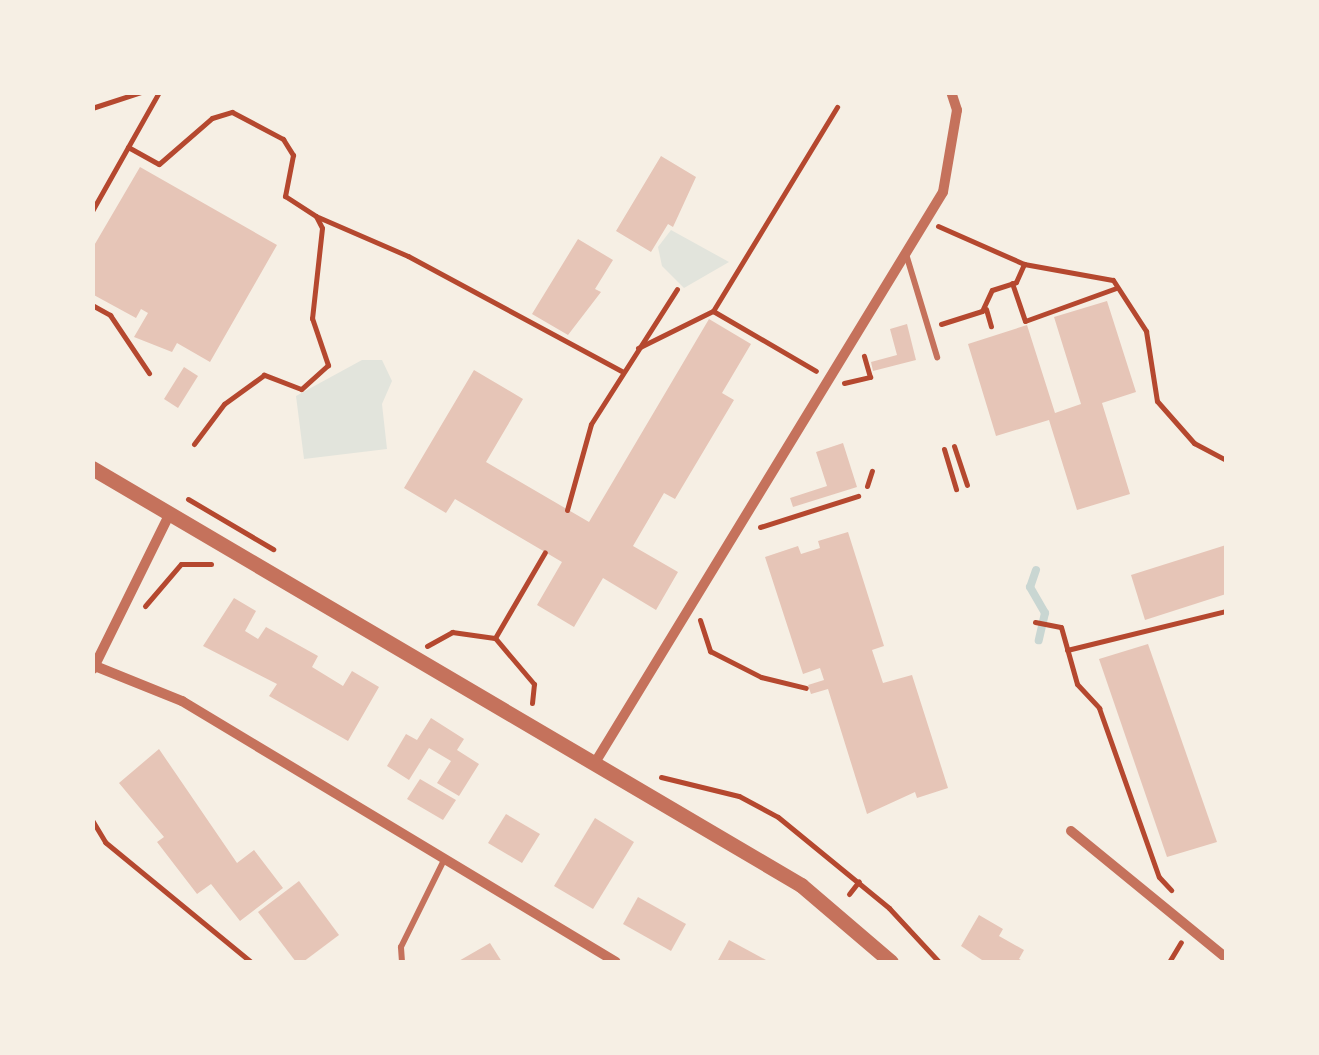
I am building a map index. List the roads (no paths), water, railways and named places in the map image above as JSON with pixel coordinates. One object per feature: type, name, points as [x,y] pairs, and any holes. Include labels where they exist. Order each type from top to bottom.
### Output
[{"type":"street","points":[[596,761],[826,377],[943,192],[957,110],[952,92]]},
{"type":"street","points":[[92,468],[527,720],[802,886],[891,962]]},
{"type":"street","points":[[170,513],[94,668],[182,701],[446,856],[616,962]]},
{"type":"street","points":[[1071,831],[1160,900],[1226,958]]},
{"type":"lane","points":[[906,253],[937,356]]},
{"type":"lane","points":[[402,962],[401,947],[446,856]]},
{"type":"waterway","points":[[1036,570],[1030,587],[1045,613],[1039,640]]}]
